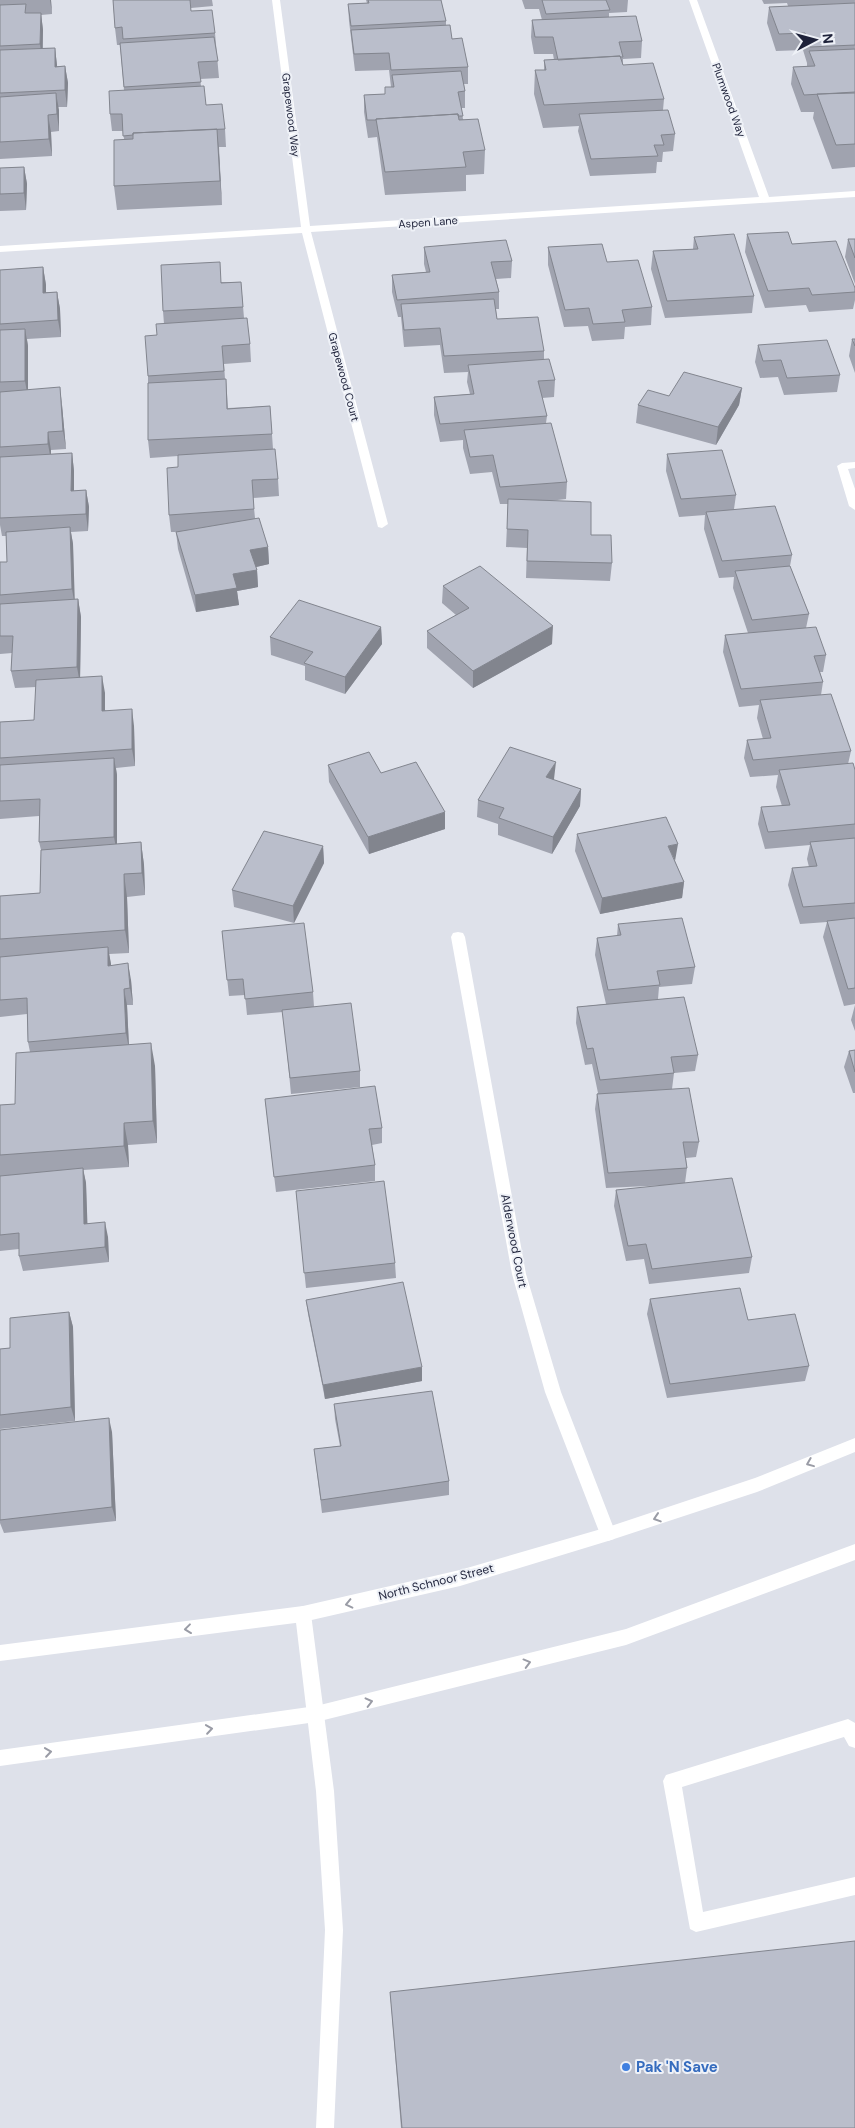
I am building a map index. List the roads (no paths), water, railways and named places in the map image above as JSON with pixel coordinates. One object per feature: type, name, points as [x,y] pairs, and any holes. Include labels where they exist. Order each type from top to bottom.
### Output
[{"type":"street","name":"Grapewood Way","points":[[276,0],[306,231]]},
{"type":"street","name":"Plumwood Way","points":[[693,0],[765,200]]},
{"type":"street","name":"Aspen Lane","points":[[0,249],[306,231],[855,194]]},
{"type":"street","name":"Grapewood Court","points":[[306,231],[382,524]]},
{"type":"street","points":[[855,465],[842,466],[855,506]]},
{"type":"street","name":"Alderwood Court","points":[[458,937],[519,1274],[553,1392],[608,1534]]},
{"type":"street","name":"North Schnoor Street","points":[[0,1653],[303,1614],[460,1578],[608,1534],[757,1485],[855,1445]]},
{"type":"street","points":[[0,1758],[316,1714],[482,1674],[626,1636],[855,1552]]},
{"type":"street","points":[[303,1614],[325,1791],[334,1930],[324,2128]]},
{"type":"street","points":[[855,1740],[848,1727],[672,1781],[696,1923],[855,1886]]},
{"type":"place","name":"Pak 'N Save","points":[[626,2067]]}]
